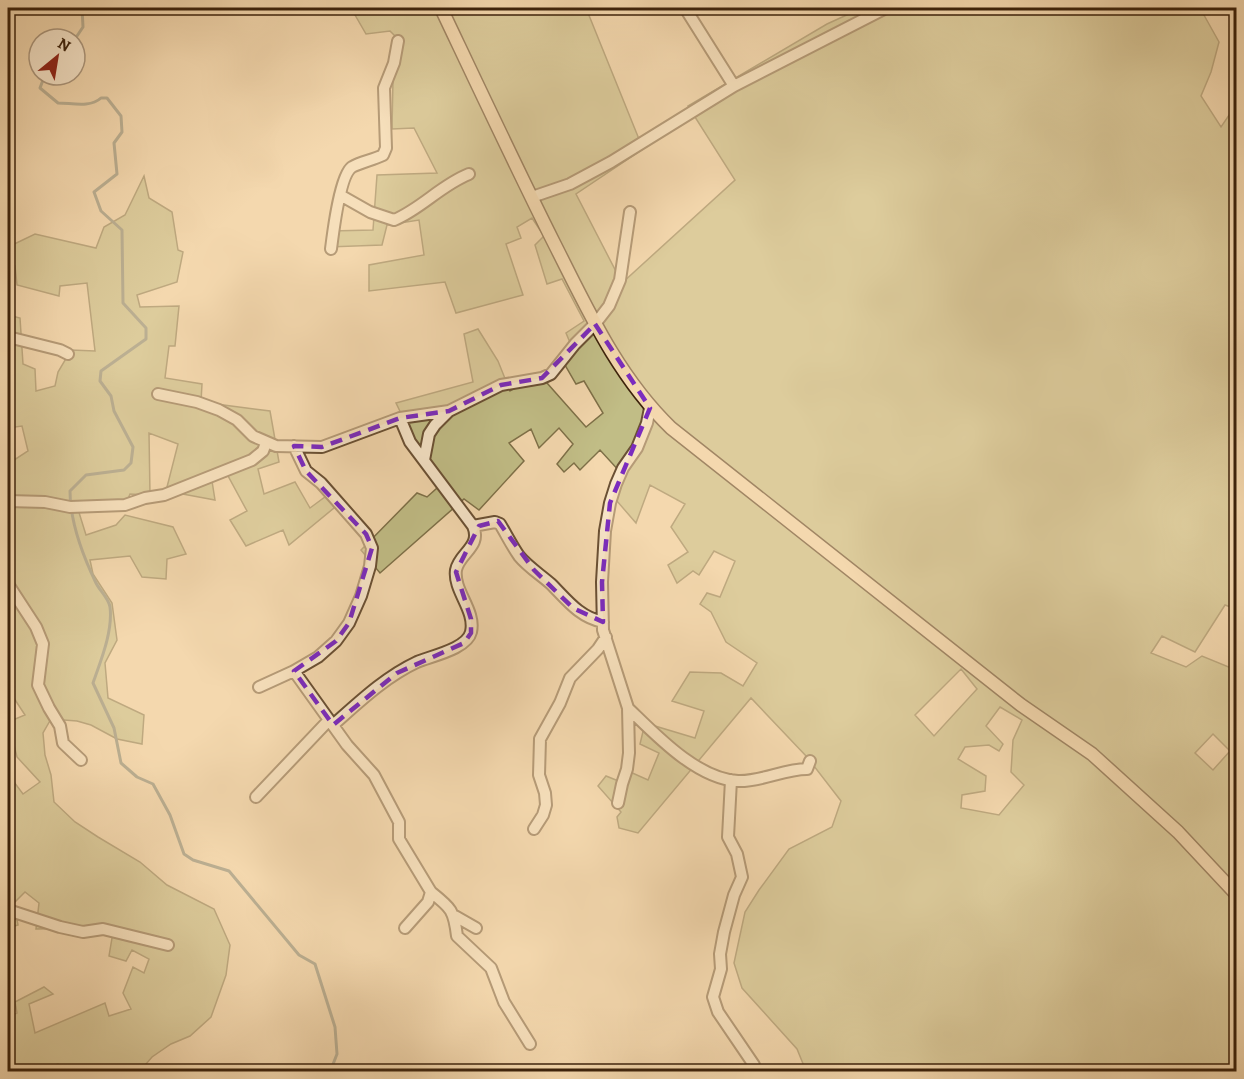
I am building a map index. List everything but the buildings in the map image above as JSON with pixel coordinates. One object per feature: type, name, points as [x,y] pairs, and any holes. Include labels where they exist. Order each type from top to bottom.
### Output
[{"type":"main road","points":[[441,8],[596,324],[616,362],[650,408],[680,435],[1022,705],[1092,754],[1178,832],[1236,894]]},
{"type":"street","points":[[685,8],[734,86]]},
{"type":"street","points":[[532,197],[570,184],[601,168],[734,86],[886,8]]},
{"type":"street","points":[[331,249],[340,195],[348,171],[353,166],[383,155],[386,148],[384,88],[394,63],[399,41]]},
{"type":"street","points":[[340,195],[370,212],[394,220],[407,214],[452,180],[469,174]]},
{"type":"street","points":[[424,460],[429,434],[435,424],[449,411],[501,385],[542,378],[551,374],[574,344],[596,324],[609,306],[620,280],[630,212]]},
{"type":"street","points":[[8,337],[68,354]]},
{"type":"street","points":[[158,393],[197,402],[219,410],[237,420],[253,436],[276,446],[322,447],[400,418],[449,411]]},
{"type":"street","points":[[618,803],[629,753],[628,708],[603,622],[602,582],[605,531],[610,503],[623,468],[637,448],[650,408]]},
{"type":"street","points":[[256,797],[331,722],[368,693],[417,662],[464,643],[471,633],[471,619],[457,583],[456,572],[458,564],[477,534],[410,442],[400,418]]},
{"type":"street","points":[[8,501],[45,502],[70,507],[125,505],[145,498],[164,495],[252,460],[263,451],[266,443]]},
{"type":"street","points":[[259,687],[318,657],[336,641],[349,623],[361,596],[370,566],[372,548],[366,534],[321,483],[306,471],[294,446]]},
{"type":"street","points":[[473,526],[495,522],[500,524],[520,557],[573,608],[590,619],[603,622]]},
{"type":"street","points":[[8,584],[36,627],[43,644],[38,685],[60,726],[63,743],[81,760]]},
{"type":"street","points":[[534,829],[546,805],[539,775],[540,739],[560,703],[570,678],[598,649],[606,637]]},
{"type":"street","points":[[294,671],[347,745],[374,775],[399,822],[399,839],[431,892],[455,916],[476,928]]},
{"type":"street","points":[[628,708],[701,769],[720,778],[740,781],[783,771],[807,769],[810,761]]},
{"type":"street","points":[[731,780],[728,837],[737,854],[742,877],[734,895],[724,932],[720,954],[721,969],[713,997],[718,1012],[754,1065],[755,1071]]},
{"type":"street","points":[[405,928],[428,902],[431,892]]},
{"type":"street","points":[[8,910],[60,927],[83,932],[104,929],[168,945]]},
{"type":"street","points":[[455,916],[457,936],[491,968],[504,1002],[530,1044]]},
{"type":"highlighted area","points":[[595,324],[650,408],[610,503],[602,582],[603,622],[573,608],[534,570],[498,521],[479,526],[456,572],[471,619],[471,633],[464,643],[397,673],[333,725],[294,671],[336,641],[349,623],[372,548],[366,534],[306,471],[294,446],[322,447],[400,418],[449,411],[501,385],[542,378]]},
{"type":"shaded area","points":[[351,8],[586,8],[643,149],[576,194],[622,283],[735,180],[688,106],[827,24],[862,8],[1200,8],[1219,42],[1211,72],[1201,96],[1221,127],[1236,105],[1236,609],[1225,605],[1195,652],[1162,636],[1151,653],[1186,667],[1202,656],[1236,670],[1236,1071],[806,1071],[797,1049],[742,988],[734,963],[745,912],[759,890],[789,849],[832,827],[841,801],[807,757],[751,698],[638,833],[619,828],[617,817],[621,812],[598,786],[606,776],[621,782],[628,771],[648,780],[659,753],[640,744],[645,723],[695,738],[704,711],[672,701],[690,672],[721,673],[743,686],[757,663],[726,642],[711,612],[700,604],[707,593],[720,597],[735,561],[714,551],[699,575],[693,571],[677,583],[668,565],[688,552],[671,527],[685,504],[650,485],[636,523],[610,493],[622,474],[600,450],[580,470],[574,463],[564,472],[557,464],[573,444],[559,428],[539,448],[531,429],[509,443],[524,461],[479,510],[464,499],[380,573],[361,550],[417,493],[427,497],[437,488],[396,403],[473,382],[464,334],[478,329],[498,361],[510,391],[539,374],[586,427],[603,413],[584,381],[576,384],[561,358],[574,352],[566,333],[584,321],[562,279],[547,284],[535,245],[544,236],[532,218],[517,227],[521,238],[506,244],[523,295],[456,313],[445,282],[369,291],[369,265],[424,255],[419,220],[387,225],[382,245],[328,247],[330,231],[373,230],[377,175],[437,173],[414,128],[392,129],[393,79],[402,43],[390,31],[366,34]],"holes":[[[961,669],[977,689],[934,736],[915,715]],[[1000,707],[1022,720],[1013,740],[1011,772],[1024,785],[999,815],[961,808],[962,795],[985,791],[986,776],[958,759],[965,747],[989,745],[999,751],[1003,744],[986,726]],[[1213,734],[1230,751],[1213,770],[1195,753]]]},
{"type":"shaded area","points":[[144,176],[149,198],[172,212],[178,250],[183,252],[177,282],[137,295],[140,307],[179,306],[175,346],[169,346],[165,378],[202,384],[201,402],[270,411],[279,462],[258,469],[264,494],[295,482],[310,508],[329,494],[334,508],[289,545],[283,530],[246,546],[230,520],[247,511],[228,476],[212,481],[215,500],[166,491],[178,444],[149,433],[150,495],[130,494],[128,499],[77,506],[86,535],[116,525],[125,515],[173,527],[186,554],[167,559],[166,579],[142,577],[130,556],[90,560],[93,574],[112,603],[117,640],[105,663],[108,698],[144,715],[142,744],[117,739],[91,725],[77,721],[51,719],[43,733],[54,802],[75,822],[140,862],[167,885],[214,909],[230,945],[226,975],[211,1017],[190,1036],[171,1044],[152,1057],[140,1071],[63,1071],[58,1064],[40,1071],[17,1071],[8,1056],[8,1017],[17,1013],[15,1002],[44,987],[53,994],[29,1004],[35,1033],[105,1003],[109,1016],[131,1009],[123,993],[133,967],[144,973],[149,959],[132,950],[126,961],[109,956],[113,932],[89,928],[36,929],[39,903],[25,892],[14,903],[18,925],[8,928],[8,774],[23,794],[40,782],[17,757],[8,722],[25,715],[8,689],[8,533],[14,515],[8,509],[8,464],[28,451],[22,426],[8,428],[8,343],[12,316],[20,318],[23,364],[35,369],[36,391],[55,386],[58,372],[71,350],[95,351],[87,283],[60,286],[59,296],[17,285],[15,266],[8,266],[8,247],[35,234],[96,248],[104,227],[125,215]]},
{"type":"waterway","points":[[82,8],[83,27]]},
{"type":"waterway","points":[[40,87],[58,103],[86,104],[107,98],[121,116],[122,132],[114,143],[117,174],[94,192],[101,211],[122,230],[123,303],[146,328],[146,339],[101,371],[100,381],[111,396],[114,411],[133,447],[131,463],[124,470],[86,475],[70,491],[72,514],[82,550],[96,583],[110,607],[108,636],[93,683],[114,728],[121,763],[137,777],[153,784],[170,815],[184,854],[193,860],[229,871],[299,955],[315,964],[335,1027],[337,1054],[330,1072]]}]
